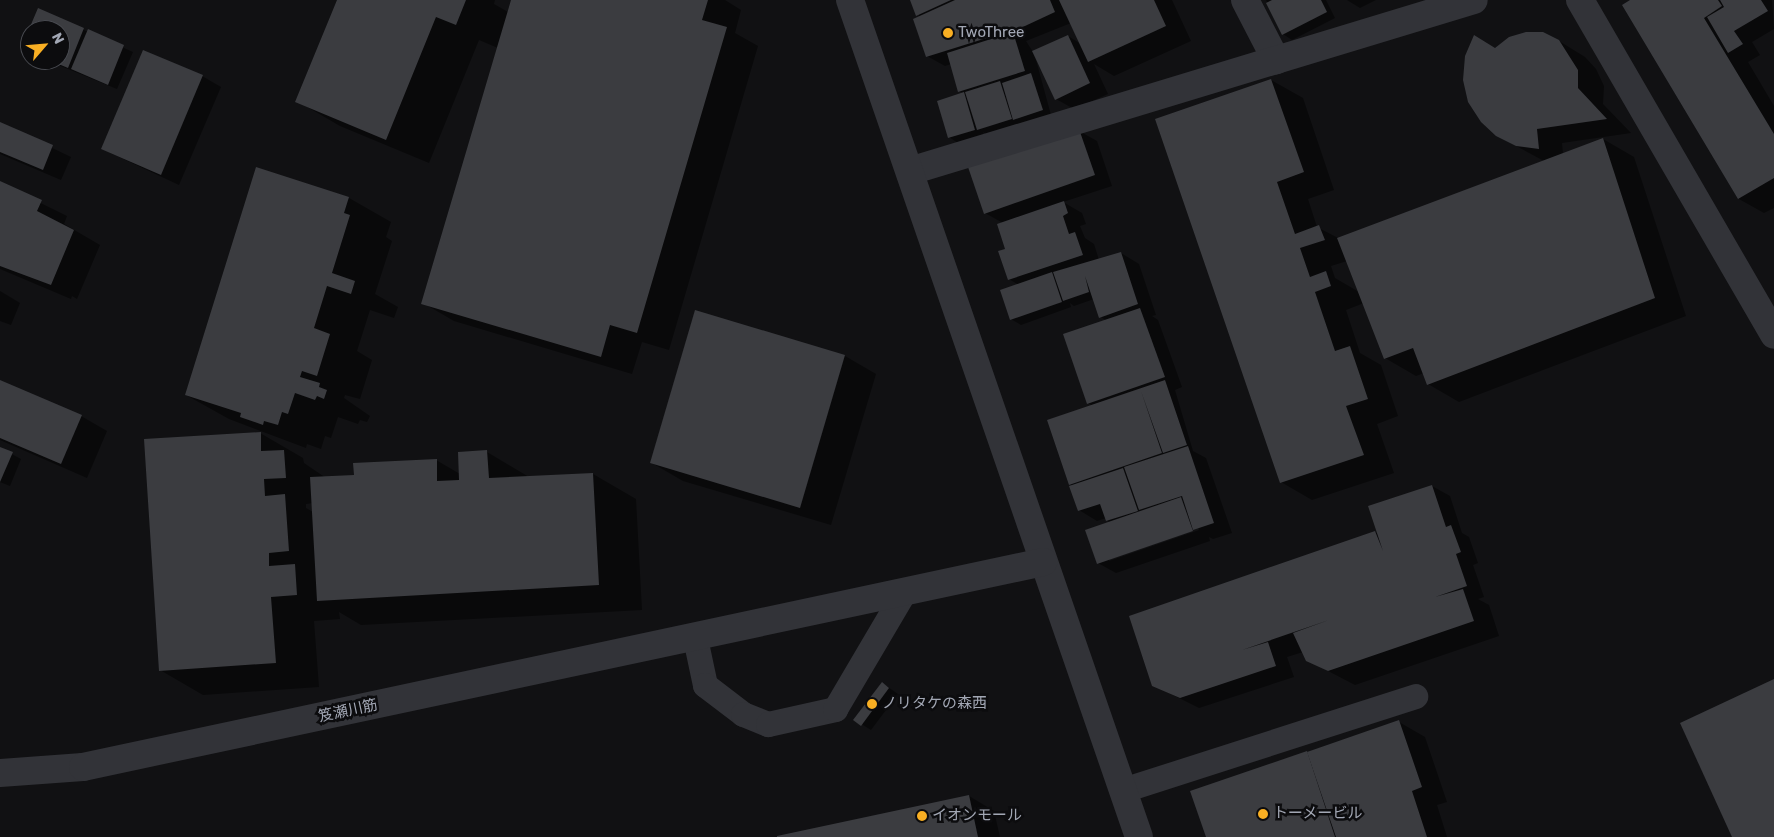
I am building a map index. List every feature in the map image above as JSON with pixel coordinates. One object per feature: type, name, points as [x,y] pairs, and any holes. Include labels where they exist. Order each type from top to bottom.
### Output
[{"type":"street","points":[[850,0],[1139,837]]},
{"type":"street","points":[[1245,0],[1276,60]]},
{"type":"street","points":[[910,171],[1474,0]]},
{"type":"street","points":[[1580,0],[1774,334]]},
{"type":"street","name":"笈瀬川筋","points":[[0,773],[83,767],[695,638],[1043,562]]},
{"type":"lane","points":[[695,638],[705,685],[743,714],[768,724],[835,708],[904,592]]},
{"type":"lane","points":[[1123,790],[1415,696]]},
{"type":"building","points":[[337,0],[466,0],[456,25],[436,17],[386,140],[295,102]]},
{"type":"building","points":[[511,0],[708,0],[702,20],[727,27],[637,333],[610,325],[601,357],[421,304]]},
{"type":"building","points":[[910,0],[951,0],[916,16]]},
{"type":"building","points":[[955,0],[1050,0],[1055,12],[1025,26],[926,57],[913,19]]},
{"type":"building","points":[[1059,0],[1154,0],[1166,26],[1088,62]]},
{"type":"building","points":[[1272,0],[1321,0],[1327,12],[1282,35],[1266,3]]},
{"type":"building","points":[[1630,0],[1718,0],[1722,6],[1704,18],[1774,134],[1774,178],[1738,199],[1622,5]]},
{"type":"building","points":[[1720,0],[1761,0],[1768,11],[1734,31],[1743,44],[1728,53],[1707,17],[1724,7]]},
{"type":"building","points":[[38,8],[66,20],[33,20]]},
{"type":"building","points":[[70,22],[84,28],[70,63]]},
{"type":"building","points":[[88,29],[124,45],[108,85],[71,69]]},
{"type":"building","points":[[1013,32],[1025,71],[958,92],[947,53]]},
{"type":"building","points":[[1526,32],[1543,32],[1559,40],[1578,70],[1578,88],[1607,119],[1537,129],[1539,149],[1516,146],[1496,136],[1481,122],[1468,102],[1463,80],[1465,56],[1474,35],[1495,48],[1509,37]]},
{"type":"building","points":[[1068,35],[1090,83],[1055,100],[1032,51]]},
{"type":"building","points":[[143,50],[203,75],[161,175],[101,149]]},
{"type":"building","points":[[1031,73],[1043,110],[1013,120],[1002,83]]},
{"type":"building","points":[[1271,79],[1304,172],[1277,182],[1295,234],[1319,225],[1325,240],[1300,248],[1310,277],[1326,271],[1331,286],[1315,292],[1335,351],[1350,346],[1368,399],[1346,406],[1364,455],[1280,483],[1155,119]]},
{"type":"building","points":[[1000,81],[1012,119],[977,130],[965,92]]},
{"type":"building","points":[[964,92],[975,130],[948,138],[937,101]]},
{"type":"building","points":[[0,122],[53,145],[43,170],[0,152]]},
{"type":"building","points":[[1079,129],[1095,175],[984,214],[968,167]]},
{"type":"building","points":[[1603,138],[1655,298],[1427,385],[1413,348],[1384,359],[1337,238]]},
{"type":"building","points":[[256,167],[349,197],[344,213],[350,215],[332,273],[355,281],[351,294],[327,286],[314,328],[330,334],[317,376],[302,371],[300,377],[320,383],[319,387],[327,390],[324,399],[317,396],[315,400],[295,393],[288,414],[282,412],[278,425],[264,421],[263,425],[240,417],[241,413],[185,395]]},
{"type":"building","points":[[0,181],[42,200],[37,211],[74,230],[51,285],[0,266]]},
{"type":"building","points":[[1064,201],[1068,213],[1063,216],[1069,234],[1075,232],[1083,255],[1008,280],[998,251],[1005,249],[997,224]]},
{"type":"building","points":[[1121,252],[1138,304],[1099,318],[1085,276],[1089,292],[1063,301],[1053,272]]},
{"type":"building","points":[[1052,272],[1062,302],[1010,320],[1000,290]]},
{"type":"building","points":[[1140,308],[1165,377],[1087,404],[1063,334]]},
{"type":"building","points":[[695,310],[845,355],[800,508],[650,463]]},
{"type":"building","points":[[0,380],[82,415],[61,464],[0,438]]},
{"type":"building","points":[[1165,380],[1187,445],[1163,453],[1141,391],[1162,453],[1069,485],[1047,420]]},
{"type":"building","points":[[261,432],[261,451],[284,450],[286,478],[264,479],[265,496],[285,494],[289,551],[269,553],[269,566],[295,564],[297,595],[271,597],[276,663],[159,671],[144,439]]},
{"type":"building","points":[[1188,446],[1214,523],[1193,530],[1182,496],[1139,510],[1124,467]]},
{"type":"building","points":[[0,447],[13,452],[0,482]]},
{"type":"building","points":[[487,450],[489,478],[593,473],[599,585],[317,601],[310,477],[354,475],[353,463],[437,459],[437,481],[459,480],[458,452]]},
{"type":"building","points":[[1123,468],[1138,511],[1106,521],[1100,504],[1078,511],[1069,486]]},
{"type":"building","points":[[1432,485],[1446,527],[1451,525],[1461,552],[1456,554],[1467,586],[1435,597],[1463,589],[1474,621],[1328,671],[1306,661],[1293,633],[1329,620],[1242,650],[1268,642],[1276,666],[1180,698],[1152,686],[1129,616],[1375,531],[1383,551],[1368,506]]},
{"type":"building","points":[[1181,497],[1193,531],[1097,564],[1085,530]]},
{"type":"building","points":[[1774,679],[1774,837],[1732,837],[1680,723]]},
{"type":"building","points":[[882,682],[889,688],[861,726],[853,720]]},
{"type":"building","points":[[1399,720],[1422,787],[1412,791],[1427,837],[1336,837],[1307,752]]},
{"type":"building","name":"トーメービル","points":[[1307,751],[1335,837],[1206,837],[1190,791]]},
{"type":"building","name":"イオンモール","points":[[969,795],[978,837],[777,837],[777,836]]},
{"type":"place","name":"TwoThree","points":[[948,33]]},
{"type":"place","name":"ノリタケの森西","points":[[872,704]]},
{"type":"place","name":"トーメービル","points":[[1263,814]]},
{"type":"place","name":"イオンモール","points":[[922,816]]}]
